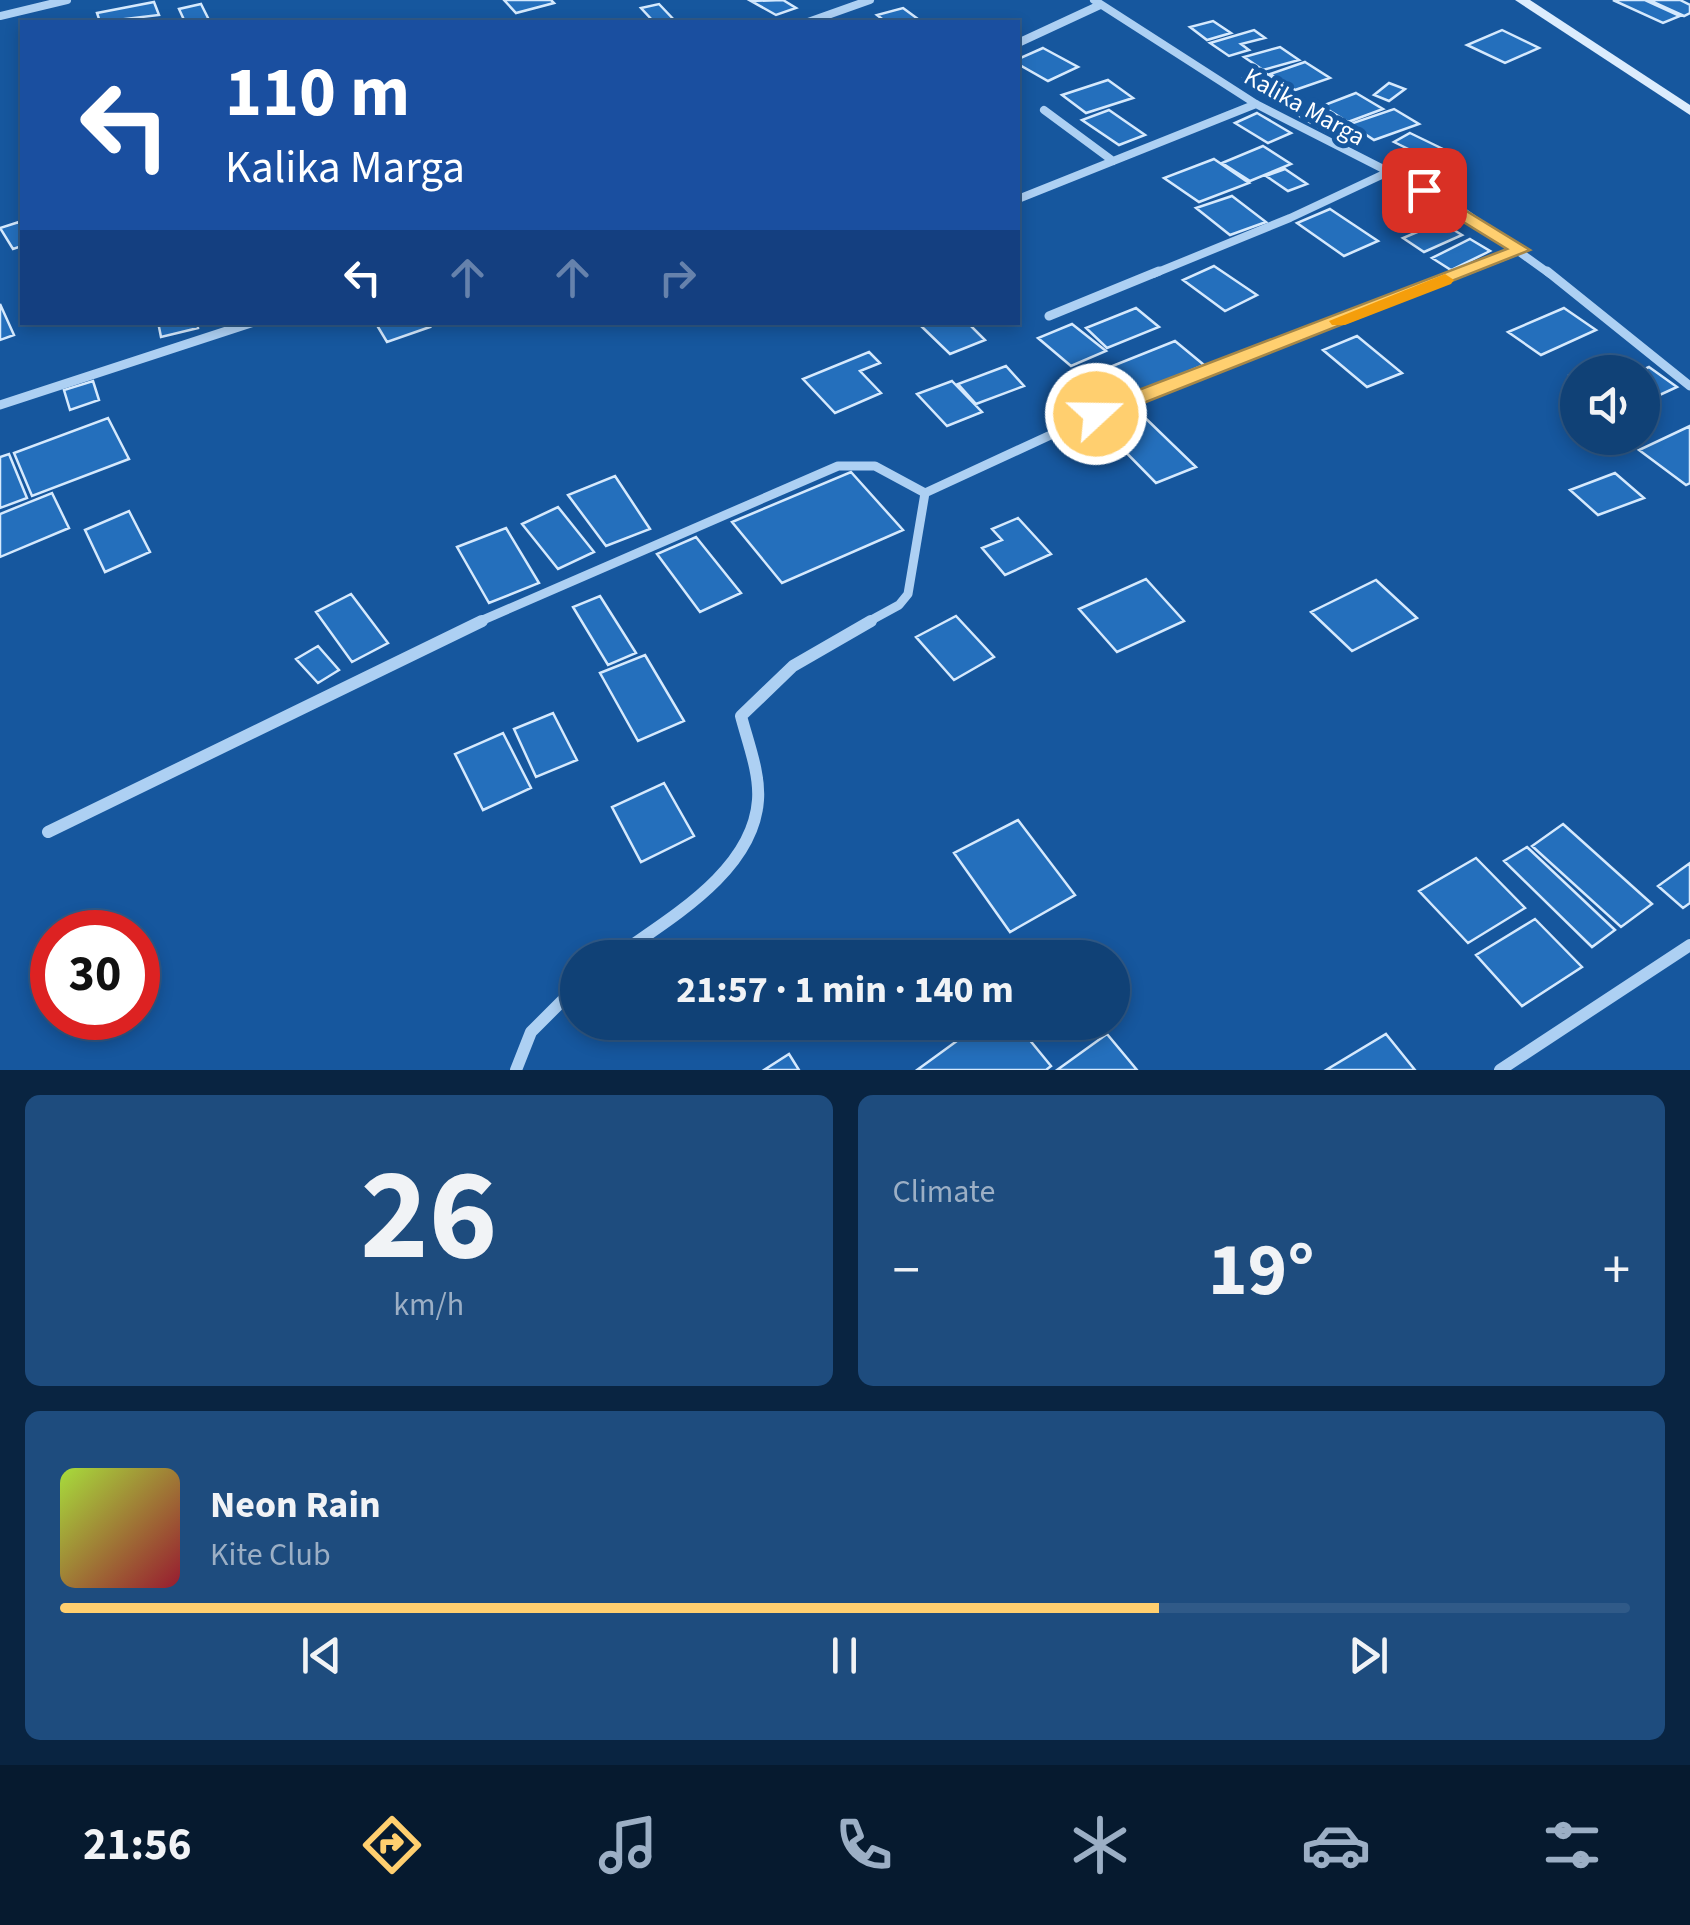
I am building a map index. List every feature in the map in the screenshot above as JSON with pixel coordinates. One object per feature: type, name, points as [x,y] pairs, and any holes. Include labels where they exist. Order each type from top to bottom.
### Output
[{"type":"street","points":[[0,16],[67,0]]},
{"type":"street","points":[[814,20],[870,0]]},
{"type":"street","points":[[1521,0],[1690,111]]},
{"type":"street","points":[[1020,42],[1097,2]]},
{"type":"street","name":"Kalika Marga","points":[[1097,2],[1256,104],[1442,198],[1521,250],[1690,386]]},
{"type":"street","points":[[1020,197],[1256,104]]},
{"type":"street","points":[[1044,110],[1113,161]]},
{"type":"street","points":[[1050,316],[1290,218],[1386,173]]},
{"type":"street","points":[[924,493],[1096,414],[1521,250]]},
{"type":"street","points":[[0,405],[245,325]]},
{"type":"street","points":[[48,832],[460,630],[821,471],[848,461],[872,462],[924,493]]},
{"type":"street","points":[[638,940],[710,885],[752,833],[758,805],[757,775],[741,716],[762,688],[794,665],[899,605],[908,594],[924,493]]},
{"type":"street","points":[[1500,1070],[1690,945]]},
{"type":"street","points":[[516,1070],[519,1052],[541,1016],[560,1000]]},
{"type":"building","points":[[504,0],[551,0],[554,3],[516,13]]},
{"type":"building","points":[[783,0],[796,8],[776,15],[751,1]]},
{"type":"building","points":[[1613,0],[1645,0],[1680,16],[1663,23]]},
{"type":"building","points":[[1649,0],[1680,0],[1690,5],[1690,13],[1684,16]]},
{"type":"building","points":[[154,2],[159,15],[99,20],[97,13]]},
{"type":"building","points":[[201,4],[209,20],[184,20],[179,9]]},
{"type":"building","points":[[659,4],[674,20],[652,20],[641,8]]},
{"type":"building","points":[[903,8],[919,20],[883,20],[877,15]]},
{"type":"building","points":[[1213,21],[1231,33],[1207,40],[1190,27]]},
{"type":"building","points":[[1254,30],[1265,38],[1241,44],[1249,50],[1229,56],[1210,43]]},
{"type":"building","points":[[1502,30],[1539,48],[1505,63],[1467,45]]},
{"type":"building","points":[[1280,47],[1299,60],[1263,70],[1244,57]]},
{"type":"building","points":[[1043,48],[1078,67],[1048,81],[1020,65],[1020,58]]},
{"type":"building","points":[[1305,62],[1330,78],[1295,90],[1270,74]]},
{"type":"building","points":[[1264,72],[1289,89],[1269,95],[1244,78]]},
{"type":"building","points":[[1108,80],[1133,98],[1086,113],[1062,95]]},
{"type":"building","points":[[1389,83],[1405,89],[1389,101],[1374,95]]},
{"type":"building","points":[[1356,93],[1383,109],[1348,122],[1322,106]]},
{"type":"building","points":[[1317,105],[1346,122],[1325,131],[1296,114]]},
{"type":"building","points":[[1394,109],[1419,124],[1374,140],[1350,124]]},
{"type":"building","points":[[1109,110],[1145,135],[1119,145],[1082,120]]},
{"type":"building","points":[[1257,113],[1291,133],[1268,143],[1235,123]]},
{"type":"building","points":[[1410,133],[1445,150],[1429,159],[1394,142]]},
{"type":"building","points":[[1263,146],[1291,164],[1250,181],[1222,163]]},
{"type":"building","points":[[1214,159],[1249,183],[1199,202],[1164,178]]},
{"type":"building","points":[[1285,169],[1307,184],[1288,191],[1266,176]]},
{"type":"building","points":[[1232,196],[1266,222],[1230,235],[1196,208]]},
{"type":"building","points":[[1330,209],[1378,241],[1344,256],[1297,223]]},
{"type":"building","points":[[19,222],[20,247],[13,249],[0,228]]},
{"type":"building","points":[[1441,222],[1462,235],[1424,252],[1403,238]]},
{"type":"building","points":[[1470,239],[1490,251],[1451,270],[1432,258]]},
{"type":"building","points":[[1214,266],[1257,295],[1225,311],[1183,280]]},
{"type":"building","points":[[0,304],[14,335],[0,340]]},
{"type":"building","points":[[1136,308],[1159,327],[1107,348],[1086,328]]},
{"type":"building","points":[[1564,308],[1596,330],[1541,355],[1508,332]]},
{"type":"building","points":[[1072,324],[1106,351],[1071,366],[1038,338]]},
{"type":"building","points":[[159,325],[198,325],[198,328],[161,337]]},
{"type":"building","points":[[377,325],[430,327],[387,342]]},
{"type":"building","points":[[920,325],[970,325],[985,340],[950,354]]},
{"type":"building","points":[[1357,336],[1402,373],[1367,387],[1323,350]]},
{"type":"building","points":[[1175,341],[1204,365],[1133,395],[1105,369]]},
{"type":"building","points":[[869,352],[880,363],[860,371],[881,393],[835,413],[803,379]]},
{"type":"building","points":[[1006,366],[1024,386],[976,404],[958,384]]},
{"type":"building","points":[[1660,375],[1677,387],[1660,395]]},
{"type":"building","points":[[93,381],[99,400],[70,410],[64,390]]},
{"type":"building","points":[[952,381],[982,412],[947,426],[917,394]]},
{"type":"building","points":[[1137,410],[1196,467],[1156,483],[1099,425]]},
{"type":"building","points":[[108,418],[129,459],[32,496],[14,453]]},
{"type":"building","points":[[1690,426],[1690,483],[1686,485],[1646,455],[1660,455],[1660,440]]},
{"type":"building","points":[[9,454],[27,498],[0,508],[0,457]]},
{"type":"building","points":[[851,472],[903,530],[782,583],[732,522]]},
{"type":"building","points":[[1615,473],[1644,498],[1598,515],[1570,490]]},
{"type":"building","points":[[615,476],[650,529],[606,546],[568,495]]},
{"type":"building","points":[[52,493],[69,528],[0,557],[0,514]]},
{"type":"building","points":[[558,507],[594,552],[558,569],[522,524]]},
{"type":"building","points":[[129,511],[150,552],[105,572],[85,530]]},
{"type":"building","points":[[1018,518],[1051,554],[1005,575],[982,548],[1002,540],[992,529]]},
{"type":"building","points":[[506,528],[539,583],[489,603],[457,547]]},
{"type":"building","points":[[696,537],[741,593],[700,612],[657,554]]},
{"type":"building","points":[[1146,579],[1184,621],[1117,652],[1079,609]]},
{"type":"building","points":[[1376,580],[1417,618],[1352,651],[1311,612]]},
{"type":"building","points":[[351,594],[388,643],[352,662],[316,612]]},
{"type":"building","points":[[600,596],[636,653],[608,665],[573,607]]},
{"type":"building","points":[[956,616],[994,657],[954,680],[916,637]]},
{"type":"building","points":[[318,646],[339,670],[318,683],[296,659]]},
{"type":"building","points":[[645,655],[684,721],[638,741],[600,673]]},
{"type":"building","points":[[553,713],[577,760],[536,777],[514,729]]},
{"type":"building","points":[[503,733],[531,788],[483,810],[455,754]]},
{"type":"building","points":[[664,783],[694,836],[641,862],[612,807]]},
{"type":"building","points":[[1018,820],[1075,895],[1010,932],[954,853]]},
{"type":"building","points":[[1563,824],[1652,904],[1621,927],[1532,846]]},
{"type":"building","points":[[1527,847],[1615,930],[1592,947],[1504,861]]},
{"type":"building","points":[[1476,858],[1525,908],[1468,943],[1419,891]]},
{"type":"building","points":[[1690,863],[1690,903],[1683,908],[1658,886]]},
{"type":"building","points":[[1535,919],[1582,967],[1522,1006],[1476,955]]},
{"type":"building","points":[[1386,1034],[1415,1070],[1326,1070]]},
{"type":"building","points":[[958,1040],[1030,1040],[1051,1066],[1046,1070],[917,1070]]},
{"type":"building","points":[[1099,1040],[1112,1040],[1137,1070],[1057,1070]]},
{"type":"building","points":[[789,1054],[799,1070],[764,1070]]},
{"type":"slow traffic","points":[[1339,321],[1445,280]]},
{"type":"route","points":[[1096,414],[1521,250],[1454,205],[1424,190]]}]
